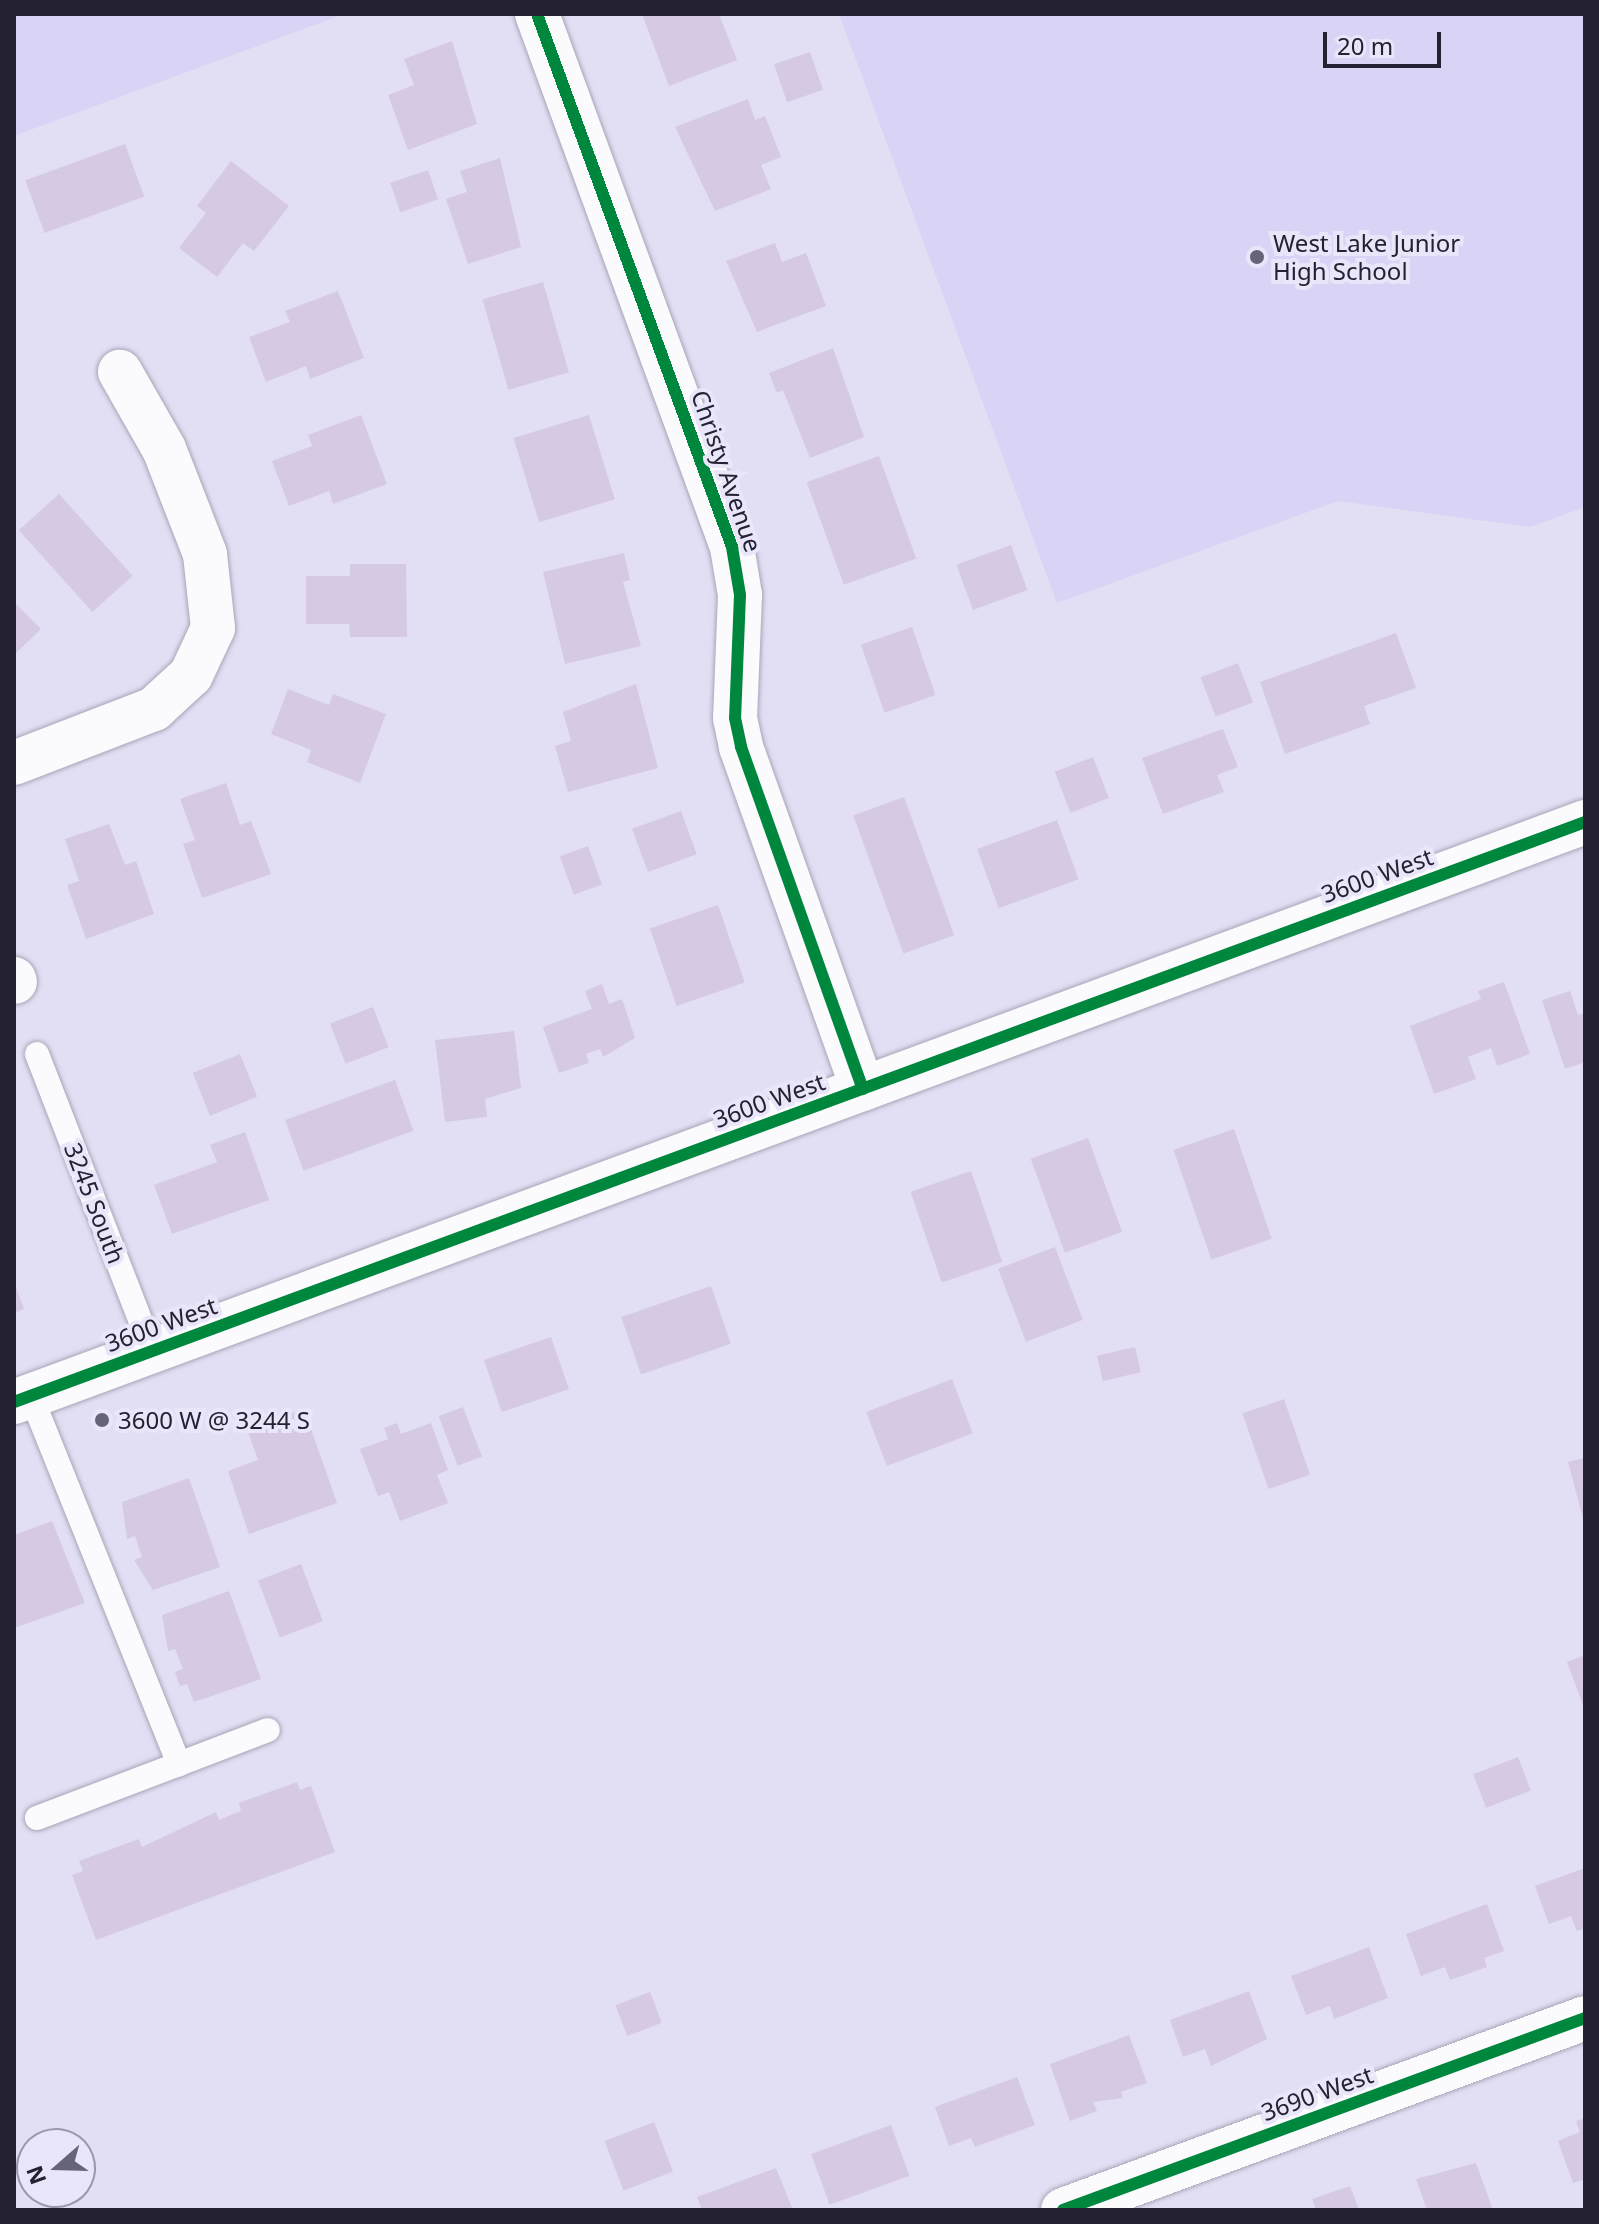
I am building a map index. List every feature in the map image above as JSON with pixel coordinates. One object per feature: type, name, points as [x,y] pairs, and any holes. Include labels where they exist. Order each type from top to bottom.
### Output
[{"type":"street","name":"Christy Avenue","points":[[537,14],[732,547],[740,595],[735,718],[741,747],[863,1089]]},
{"type":"street","points":[[14,763],[154,709],[191,675],[213,628],[205,554],[164,449],[120,372]]},
{"type":"street","name":"3600 West","points":[[22,1399],[1585,822]]},
{"type":"street","name":"3690 West","points":[[1063,2210],[1585,2018]]},
{"type":"lane","name":"3245 South","points":[[37,1054],[152,1351]]},
{"type":"lane","points":[[22,1399],[179,1764]]},
{"type":"lane","points":[[37,1818],[268,1730]]},
{"type":"shaded area","points":[[14,14],[344,14],[14,136]]},
{"type":"shaded area","name":"West Lake Junior High School","points":[[839,14],[1585,14],[1585,507],[1530,527],[1338,501],[1057,603]]},
{"type":"building","points":[[642,14],[719,14],[737,60],[669,86]]},
{"type":"building","points":[[452,41],[477,124],[408,150],[388,95],[414,85],[404,59]]},
{"type":"building","points":[[810,52],[823,90],[787,102],[774,64]]},
{"type":"building","points":[[748,99],[755,120],[765,116],[781,157],[761,165],[771,189],[715,211],[675,127]]},
{"type":"building","points":[[125,144],[144,197],[45,233],[25,180]]},
{"type":"building","points":[[500,158],[521,247],[468,264],[446,199],[467,192],[460,171]]},
{"type":"building","points":[[231,161],[289,206],[254,251],[243,243],[217,277],[179,248],[206,213],[197,206]]},
{"type":"building","points":[[428,170],[438,199],[400,212],[390,183]]},
{"type":"building","points":[[775,243],[782,262],[806,253],[826,306],[757,332],[726,261]]},
{"type":"building","points":[[543,282],[569,372],[508,390],[482,299]]},
{"type":"building","points":[[338,291],[364,358],[310,379],[306,366],[266,382],[249,337],[290,322],[285,311]]},
{"type":"building","points":[[833,348],[864,437],[810,458],[783,390],[777,393],[769,373]]},
{"type":"building","points":[[361,415],[387,484],[333,504],[329,491],[289,506],[272,461],[312,446],[308,435]]},
{"type":"building","points":[[589,415],[615,499],[539,522],[513,438]]},
{"type":"building","points":[[879,456],[916,558],[844,585],[807,482]]},
{"type":"building","points":[[59,494],[133,576],[92,612],[19,530]]},
{"type":"building","points":[[1011,545],[1027,590],[973,610],[956,565]]},
{"type":"building","points":[[624,553],[630,580],[623,582],[641,646],[565,664],[543,572]]},
{"type":"building","points":[[350,564],[406,564],[407,637],[350,637],[349,624],[306,624],[306,576],[350,576]]},
{"type":"building","points":[[14,602],[41,629],[14,655]]},
{"type":"building","points":[[912,627],[935,695],[884,713],[861,645]]},
{"type":"building","points":[[1396,633],[1416,688],[1364,706],[1370,724],[1285,754],[1260,682]]},
{"type":"building","points":[[1238,663],[1253,702],[1216,717],[1201,677]]},
{"type":"building","points":[[636,684],[658,768],[568,792],[555,746],[571,741],[563,712]]},
{"type":"building","points":[[288,689],[329,705],[333,694],[386,714],[360,783],[307,762],[311,750],[271,734]]},
{"type":"building","points":[[1223,729],[1238,767],[1217,775],[1224,792],[1163,814],[1142,758]]},
{"type":"building","points":[[1093,757],[1109,798],[1070,813],[1055,772]]},
{"type":"building","points":[[226,783],[240,825],[251,821],[271,874],[202,898],[183,844],[195,840],[180,799]]},
{"type":"building","points":[[904,797],[954,935],[904,954],[853,815]]},
{"type":"building","points":[[681,811],[697,854],[648,872],[632,829]]},
{"type":"building","points":[[1057,820],[1079,879],[999,908],[977,849]]},
{"type":"building","points":[[109,824],[125,865],[136,861],[154,914],[86,939],[67,885],[79,881],[65,839]]},
{"type":"building","points":[[588,846],[602,885],[574,895],[560,856]]},
{"type":"building","points":[[718,905],[745,983],[677,1006],[650,928]]},
{"type":"building","points":[[1504,982],[1530,1054],[1497,1066],[1491,1048],[1468,1057],[1476,1079],[1434,1094],[1410,1026],[1481,999],[1478,991]]},
{"type":"building","points":[[602,984],[609,1004],[622,999],[635,1038],[603,1057],[600,1049],[586,1054],[589,1063],[559,1073],[543,1027],[592,1009],[585,991]]},
{"type":"building","points":[[1570,991],[1578,1015],[1585,1013],[1585,1062],[1565,1069],[1542,1000]]},
{"type":"building","points":[[373,1007],[388,1047],[345,1064],[330,1023]]},
{"type":"building","points":[[514,1031],[521,1088],[485,1099],[487,1117],[445,1122],[435,1040]]},
{"type":"building","points":[[240,1054],[257,1097],[210,1116],[193,1073]]},
{"type":"building","points":[[395,1080],[413,1131],[304,1171],[285,1120]]},
{"type":"building","points":[[1234,1129],[1272,1239],[1211,1260],[1173,1150]]},
{"type":"building","points":[[245,1132],[269,1200],[172,1234],[154,1185],[217,1162],[210,1145]]},
{"type":"building","points":[[1088,1138],[1122,1232],[1065,1253],[1031,1159]]},
{"type":"building","points":[[971,1171],[1002,1262],[942,1283],[910,1192]]},
{"type":"building","points":[[1055,1247],[1083,1320],[1026,1342],[998,1269]]},
{"type":"building","points":[[14,1282],[24,1309],[14,1313]]},
{"type":"building","points":[[711,1286],[731,1344],[641,1375],[621,1317]]},
{"type":"building","points":[[551,1337],[569,1389],[502,1412],[484,1360]]},
{"type":"building","points":[[1135,1347],[1141,1372],[1103,1381],[1097,1356]]},
{"type":"building","points":[[952,1379],[973,1433],[887,1466],[866,1412]]},
{"type":"building","points":[[1284,1399],[1310,1475],[1268,1489],[1242,1413]]},
{"type":"building","points":[[463,1407],[482,1456],[458,1466],[439,1416]]},
{"type":"building","points":[[304,1409],[337,1503],[249,1534],[228,1471],[258,1460],[247,1429]]},
{"type":"building","points":[[397,1423],[401,1434],[431,1423],[448,1470],[437,1475],[448,1503],[400,1521],[389,1492],[378,1496],[360,1449],[388,1439],[384,1428]]},
{"type":"building","points":[[1585,1458],[1585,1521],[1584,1522],[1568,1462]]},
{"type":"building","points":[[189,1478],[220,1567],[153,1590],[134,1560],[142,1557],[135,1536],[127,1539],[122,1502]]},
{"type":"building","points":[[52,1521],[85,1603],[14,1628],[14,1535]]},
{"type":"building","points":[[301,1564],[323,1621],[280,1637],[258,1580]]},
{"type":"building","points":[[229,1591],[261,1679],[194,1702],[187,1684],[180,1686],[175,1672],[183,1669],[175,1649],[168,1651],[162,1615]]},
{"type":"building","points":[[1585,1655],[1585,1710],[1567,1662]]},
{"type":"building","points":[[1518,1757],[1531,1791],[1486,1808],[1473,1774]]},
{"type":"building","points":[[297,1782],[300,1790],[311,1786],[335,1852],[96,1940],[72,1875],[83,1871],[79,1861],[139,1839],[142,1847],[216,1812],[219,1820],[241,1811],[239,1803]]},
{"type":"building","points":[[1585,1868],[1585,1928],[1577,1931],[1571,1916],[1549,1924],[1535,1886]]},
{"type":"building","points":[[1487,1904],[1504,1951],[1484,1958],[1487,1967],[1450,1980],[1445,1967],[1421,1976],[1406,1934]]},
{"type":"building","points":[[1369,1947],[1388,1998],[1334,2019],[1330,2006],[1306,2015],[1291,1976]]},
{"type":"building","points":[[1249,1991],[1267,2039],[1211,2066],[1205,2049],[1183,2057],[1170,2020]]},
{"type":"building","points":[[650,1992],[662,2023],[627,2036],[615,2005]]},
{"type":"building","points":[[1129,2035],[1147,2083],[1121,2092],[1123,2098],[1093,2102],[1097,2111],[1070,2121],[1050,2064]]},
{"type":"building","points":[[1017,2077],[1035,2125],[975,2147],[971,2138],[949,2146],[935,2107]]},
{"type":"building","points":[[1585,2118],[1585,2179],[1573,2183],[1558,2141],[1580,2132],[1576,2121]]},
{"type":"building","points":[[654,2122],[673,2171],[624,2190],[605,2141]]},
{"type":"building","points":[[891,2125],[909,2176],[830,2205],[811,2154]]},
{"type":"building","points":[[1476,2163],[1493,2210],[1427,2210],[1416,2179]]},
{"type":"building","points":[[776,2168],[793,2210],[702,2210],[697,2197]]},
{"type":"building","points":[[1350,2186],[1359,2210],[1316,2210],[1312,2199]]},
{"type":"cycle path","points":[[537,14],[732,547],[740,595],[735,718],[741,747],[863,1089]]},
{"type":"cycle path","points":[[14,1402],[1585,822]]},
{"type":"cycle path","points":[[1063,2210],[1585,2018]]},
{"type":"place","name":"West Lake Junior High School","points":[[1257,257]]},
{"type":"place","name":"3600 W @ 3244 S","points":[[102,1420]]}]
